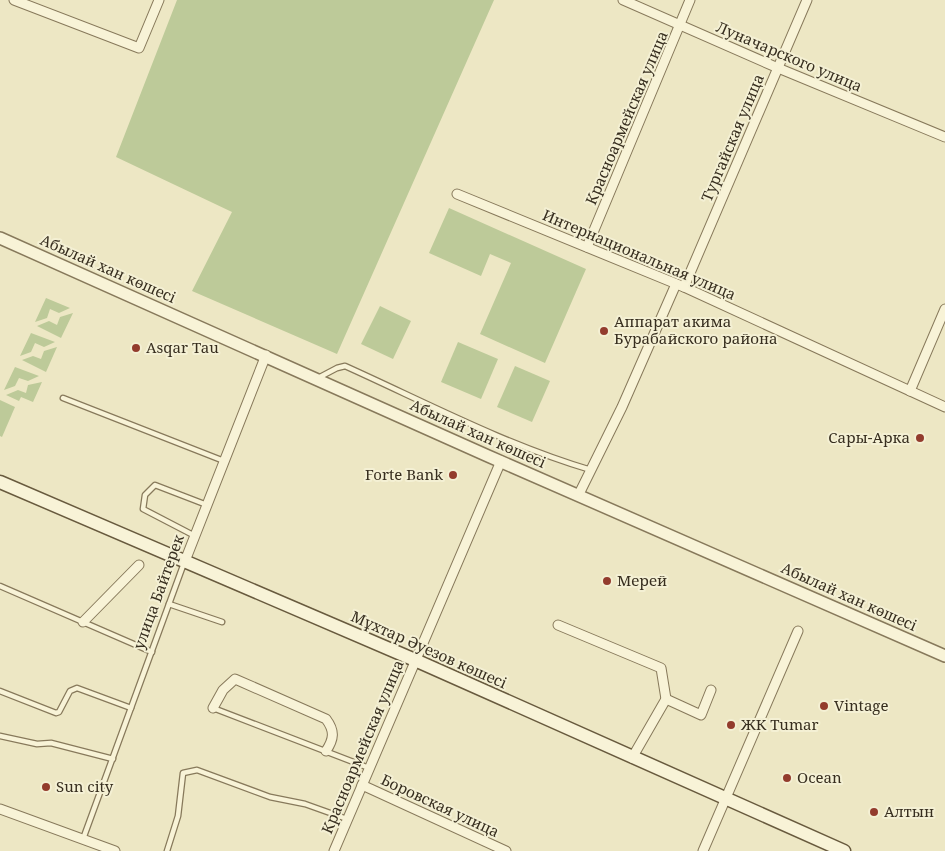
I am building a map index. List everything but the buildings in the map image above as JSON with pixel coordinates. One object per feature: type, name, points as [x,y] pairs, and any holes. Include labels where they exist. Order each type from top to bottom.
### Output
[{"type":"main road","name":"Мұхтар Әуезов көшесі","points":[[0,482],[415,660],[844,851]]},
{"type":"street","points":[[14,0],[139,48],[159,0]]},
{"type":"street","name":"Луначарского улица","points":[[623,0],[778,68],[945,137]]},
{"type":"street","name":"Красноармейская улица","points":[[587,247],[690,0]]},
{"type":"street","name":"Тургайская улица","points":[[579,494],[680,286],[807,0]]},
{"type":"street","name":"Интернациональная улица","points":[[458,194],[680,286],[945,407]]},
{"type":"street","name":"Абылай хан көшесі","points":[[0,238],[945,656]]},
{"type":"street","points":[[910,390],[945,309]]},
{"type":"street","name":"улица Байтерек","points":[[185,561],[266,355]]},
{"type":"street","name":"Красноармейская улица","points":[[334,851],[501,461]]},
{"type":"street","points":[[83,622],[139,565]]},
{"type":"street","points":[[558,625],[661,668],[666,699],[632,758]]},
{"type":"street","points":[[703,851],[798,631]]},
{"type":"street","points":[[213,708],[223,690],[235,678],[326,719],[334,734],[332,742],[326,751]]},
{"type":"street","points":[[666,699],[700,715],[711,690]]},
{"type":"street","name":"Боровская улица","points":[[362,785],[506,851]]},
{"type":"street","points":[[0,809],[115,851]]},
{"type":"lane","points":[[318,378],[345,366],[496,435],[568,464],[591,470]]},
{"type":"lane","points":[[63,398],[224,461]]},
{"type":"lane","points":[[195,536],[143,509],[145,494],[155,485],[207,505]]},
{"type":"lane","name":"улица Байтерек","points":[[83,839],[185,561]]},
{"type":"lane","points":[[0,586],[152,652]]},
{"type":"lane","points":[[169,604],[222,622]]},
{"type":"lane","points":[[0,690],[56,712],[59,712],[70,692],[77,688],[131,708]]},
{"type":"lane","points":[[213,708],[369,768]]},
{"type":"lane","points":[[0,736],[37,744],[51,743],[113,759]]},
{"type":"lane","points":[[168,851],[178,816],[183,773],[198,770],[270,797],[305,804],[348,819]]},
{"type":"green space","points":[[177,0],[494,0],[337,354],[192,291],[232,212],[116,157]]},
{"type":"green space","points":[[449,208],[586,269],[545,363],[480,334],[511,263],[490,254],[481,276],[429,253]]},
{"type":"green space","points":[[46,298],[70,308],[59,313],[50,309],[47,318],[35,322]]},
{"type":"green space","points":[[380,306],[411,321],[393,359],[361,344]]},
{"type":"green space","points":[[73,313],[61,338],[37,326],[49,321],[57,325],[60,317]]},
{"type":"green space","points":[[31,333],[55,342],[44,347],[35,343],[31,352],[20,356]]},
{"type":"green space","points":[[458,342],[498,359],[481,399],[441,382]]},
{"type":"green space","points":[[57,347],[46,372],[22,360],[33,356],[41,359],[44,351]]},
{"type":"green space","points":[[515,366],[550,381],[532,422],[497,407]]},
{"type":"green space","points":[[15,367],[39,376],[28,381],[19,378],[15,386],[4,390]]},
{"type":"green space","points":[[42,382],[33,402],[21,397],[19,401],[6,395],[18,390],[26,393],[28,385]]},
{"type":"green space","points":[[0,400],[15,407],[2,437],[0,436]]},
{"type":"place","name":"Аппарат акима Бурабайского района","points":[[604,331]]},
{"type":"place","name":"Asqar Tau","points":[[136,348]]},
{"type":"place","name":"Сары-Арка","points":[[920,438]]},
{"type":"place","name":"Forte Bank","points":[[453,475]]},
{"type":"place","name":"Мерей","points":[[607,581]]},
{"type":"place","name":"Vintage","points":[[824,706]]},
{"type":"place","name":"ЖК Tumar","points":[[731,725]]},
{"type":"place","name":"Ocean","points":[[787,778]]},
{"type":"place","name":"Sun city","points":[[46,787]]},
{"type":"place","name":"Алтын","points":[[874,812]]}]
